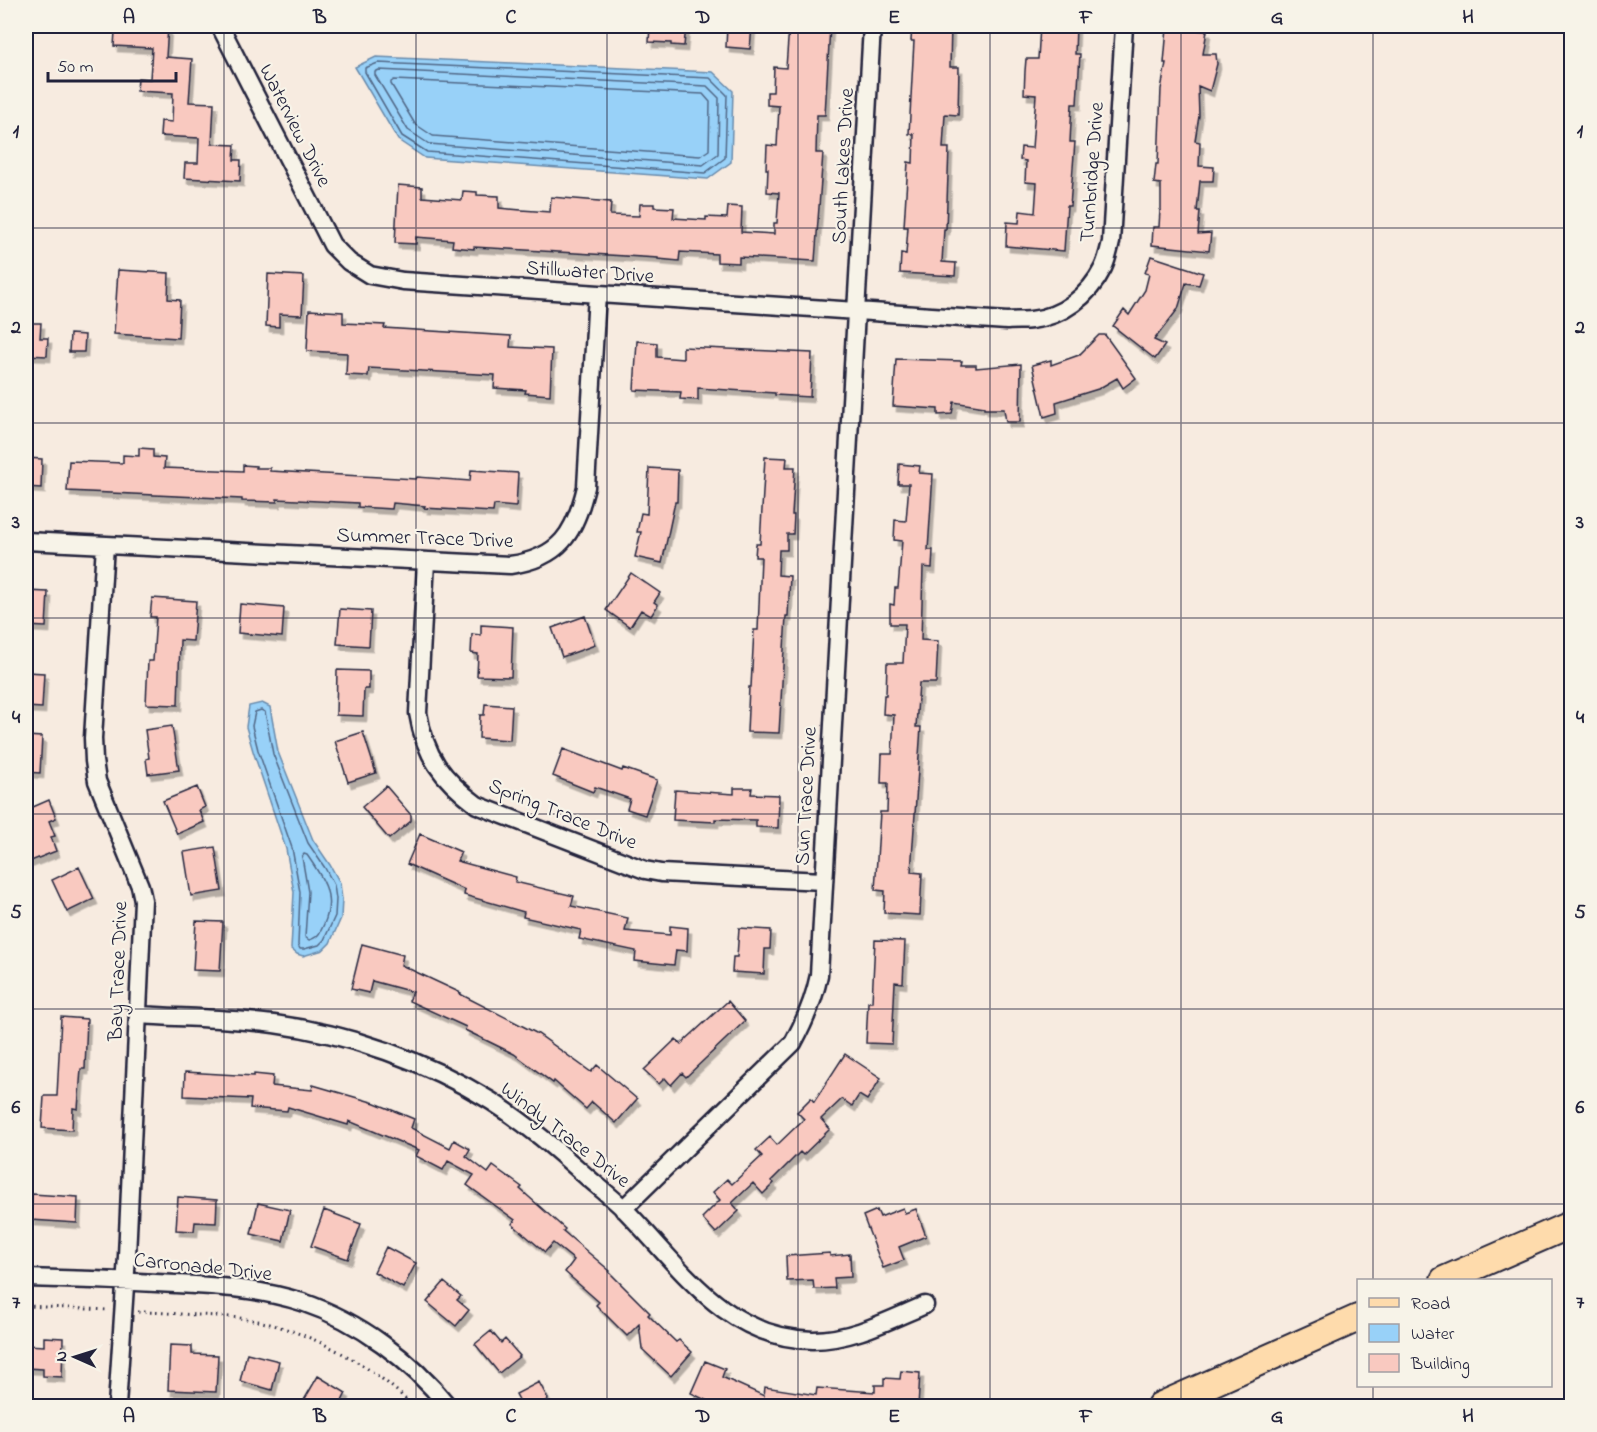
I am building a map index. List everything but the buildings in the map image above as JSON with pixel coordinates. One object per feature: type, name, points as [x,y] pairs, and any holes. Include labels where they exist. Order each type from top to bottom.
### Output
[{"type":"main road","points":[[1448,1279],[1572,1224]]},
{"type":"main road","points":[[1160,1407],[1357,1319]]},
{"type":"street","name":"Waterview Drive","points":[[220,26],[332,244]]},
{"type":"street","name":"South Lakes Drive","points":[[856,310],[872,26]]},
{"type":"street","name":"Turnbridge Drive","points":[[856,310],[1007,321],[1032,320],[1054,315],[1075,303],[1093,285],[1104,266],[1111,242],[1124,26]]},
{"type":"street","name":"Stillwater Drive","points":[[332,244],[349,262],[370,275],[403,281],[856,310]]},
{"type":"street","name":"Summer Trace Drive","points":[[26,541],[510,565],[527,563],[555,549],[573,527],[580,512],[586,487],[597,294]]},
{"type":"street","name":"Sun Trace Drive","points":[[623,1209],[793,1043],[803,1025],[815,993],[819,975],[856,310]]},
{"type":"street","name":"Bay Trace Drive","points":[[105,545],[93,738],[94,761],[97,781],[141,886],[143,914],[117,1407]]},
{"type":"street","name":"Spring Trace Drive","points":[[426,561],[417,713],[425,744],[435,764],[460,792],[477,805],[645,870],[661,873],[823,881]]},
{"type":"street","name":"Windy Trace Drive","points":[[138,1015],[275,1024],[365,1044],[413,1062],[490,1101],[524,1124],[623,1209],[716,1305],[736,1319],[760,1330],[811,1340],[834,1338],[855,1333],[925,1305]]},
{"type":"street","name":"Carronade Drive","points":[[26,1278],[234,1287],[303,1303],[334,1316],[377,1340],[407,1363],[448,1407]]},
{"type":"path","points":[[26,1306],[112,1311]]},
{"type":"path","points":[[136,1312],[236,1317],[279,1327],[331,1348],[358,1363],[392,1388],[412,1407]]},
{"type":"water","points":[[376,57],[713,72],[733,91],[731,162],[708,179],[425,158],[398,140],[355,67]]},
{"type":"water","points":[[262,703],[270,707],[278,752],[313,840],[340,883],[341,918],[330,943],[323,950],[303,956],[291,949],[294,892],[286,849],[246,727],[249,706]]}]
